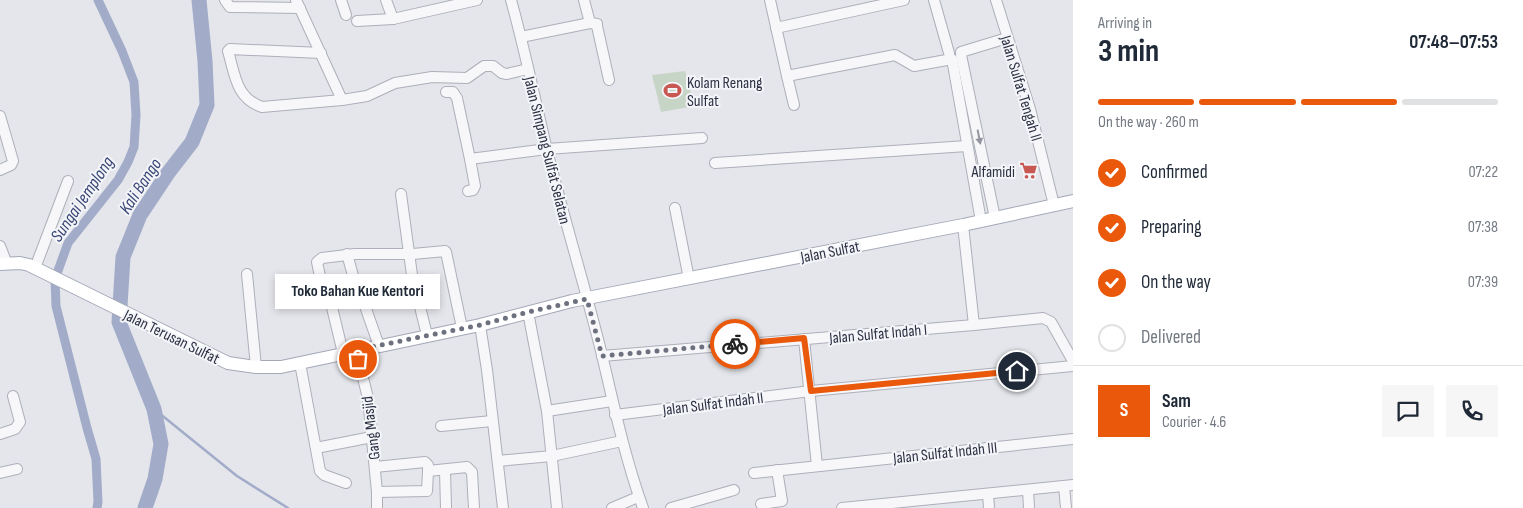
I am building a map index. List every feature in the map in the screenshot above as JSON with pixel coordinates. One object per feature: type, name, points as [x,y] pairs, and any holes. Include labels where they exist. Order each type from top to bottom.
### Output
[{"type":"main road","name":"Jalan Sulfat","points":[[587,299],[963,225],[1073,201]]},
{"type":"main road","name":"Jalan Terusan Sulfat","points":[[4,264],[20,263],[40,271],[228,363],[256,367],[300,363],[480,325],[587,299]]},
{"type":"street","points":[[225,0],[230,6],[298,4],[342,100]]},
{"type":"street","points":[[386,0],[393,19]]},
{"type":"street","points":[[357,21],[393,19],[433,5],[477,0]]},
{"type":"street","name":"Jalan Simpang Sulfat Selatan","points":[[511,0],[547,149],[602,356],[615,415],[632,480],[642,508]]},
{"type":"street","points":[[584,0],[590,23]]},
{"type":"street","points":[[770,0],[794,105]]},
{"type":"street","points":[[776,28],[882,3],[904,0]]},
{"type":"street","points":[[934,0],[956,55],[974,114],[995,218]]},
{"type":"street","name":"Jalan Sulfat Tengah II","points":[[996,0],[1030,109],[1054,205]]},
{"type":"street","points":[[339,1],[346,15]]},
{"type":"street","points":[[521,37],[590,23],[597,24],[609,80]]},
{"type":"street","points":[[787,76],[895,55],[914,66],[956,55],[1007,38]]},
{"type":"street","points":[[321,53],[228,51],[242,93],[248,100],[262,107],[367,96],[395,83],[432,77],[467,78],[484,66],[493,66],[502,73],[508,74],[528,69]]},
{"type":"street","points":[[956,55],[962,116],[981,221]]},
{"type":"street","points":[[446,92],[453,92],[457,98],[475,186],[474,190],[468,191]]},
{"type":"street","points":[[962,116],[974,114]]},
{"type":"street","points":[[0,116],[13,160],[11,165],[0,170]]},
{"type":"street","points":[[470,159],[547,149],[702,138]]},
{"type":"street","points":[[716,163],[967,146]]},
{"type":"street","points":[[973,181],[986,178]]},
{"type":"street","points":[[40,271],[68,182]]},
{"type":"street","points":[[401,194],[412,275],[427,335]]},
{"type":"street","points":[[675,208],[689,279]]},
{"type":"street","points":[[963,225],[974,325],[1048,319],[1073,361]]},
{"type":"street","points":[[0,246],[4,264]]},
{"type":"street","points":[[379,346],[365,306],[357,290],[347,254],[410,254],[442,250],[446,252],[462,328]]},
{"type":"street","name":"Gang Masjid","points":[[347,254],[322,258],[318,262],[322,286],[328,291],[368,398],[377,508]]},
{"type":"street","points":[[247,274],[256,367]]},
{"type":"street","points":[[528,312],[547,411],[557,508]]},
{"type":"street","points":[[480,325],[503,508]]},
{"type":"street","name":"Jalan Sulfat Indah I","points":[[602,356],[974,325]]},
{"type":"street","points":[[804,338],[811,391],[817,466]]},
{"type":"street","points":[[300,363],[321,473],[346,483]]},
{"type":"street","name":"Jalan Sulfat Indah II","points":[[615,415],[811,391],[1073,366]]},
{"type":"street","points":[[0,434],[14,429],[20,422],[13,396]]},
{"type":"street","points":[[547,411],[612,401]]},
{"type":"street","points":[[441,426],[492,421]]},
{"type":"street","points":[[316,448],[372,437]]},
{"type":"street","name":"Jalan Sulfat Indah III","points":[[754,473],[1073,439]]},
{"type":"street","points":[[498,460],[552,456],[622,441]]},
{"type":"street","points":[[375,467],[425,462],[428,465],[427,491],[377,492]]},
{"type":"street","points":[[428,471],[467,467],[470,469],[472,472],[474,508]]},
{"type":"street","points":[[0,473],[17,468]]},
{"type":"street","points":[[445,470],[446,508]]},
{"type":"street","points":[[761,504],[787,501],[777,470]]},
{"type":"street","points":[[842,508],[949,503],[988,494],[1068,486],[1066,508]]},
{"type":"street","points":[[671,508],[734,490]]},
{"type":"street","points":[[1028,490],[1029,508]]},
{"type":"street","points":[[988,494],[990,508]]},
{"type":"street","points":[[612,508],[638,496]]},
{"type":"green space","name":"Kolam Renang Sulfat","points":[[685,71],[694,106],[661,112],[652,75]]},
{"type":"waterway","name":"Sungai Jemplong","points":[[97,508],[96,459],[56,306],[55,279],[68,243],[118,180],[134,147],[136,115],[134,82],[98,0]]},
{"type":"waterway","name":"Kali Bango","points":[[145,508],[155,479],[161,444],[154,409],[119,322],[123,257],[140,215],[168,173],[192,142],[207,105],[199,0]]},
{"type":"waterway","points":[[154,409],[237,476],[288,508]]},
{"type":"way so far","points":[[358,359],[356,350],[480,325],[572,301],[587,299],[602,356],[735,344]]},
{"type":"place","name":"Kolam Renang Sulfat","points":[[673,91]]},
{"type":"place","name":"Alfamidi","points":[[1029,171]]},
{"type":"place","name":"Toko Bahan Kue Kentori","points":[[358,359]]},
{"type":"route","points":[[735,344],[804,338],[811,391],[1017,371]]}]
